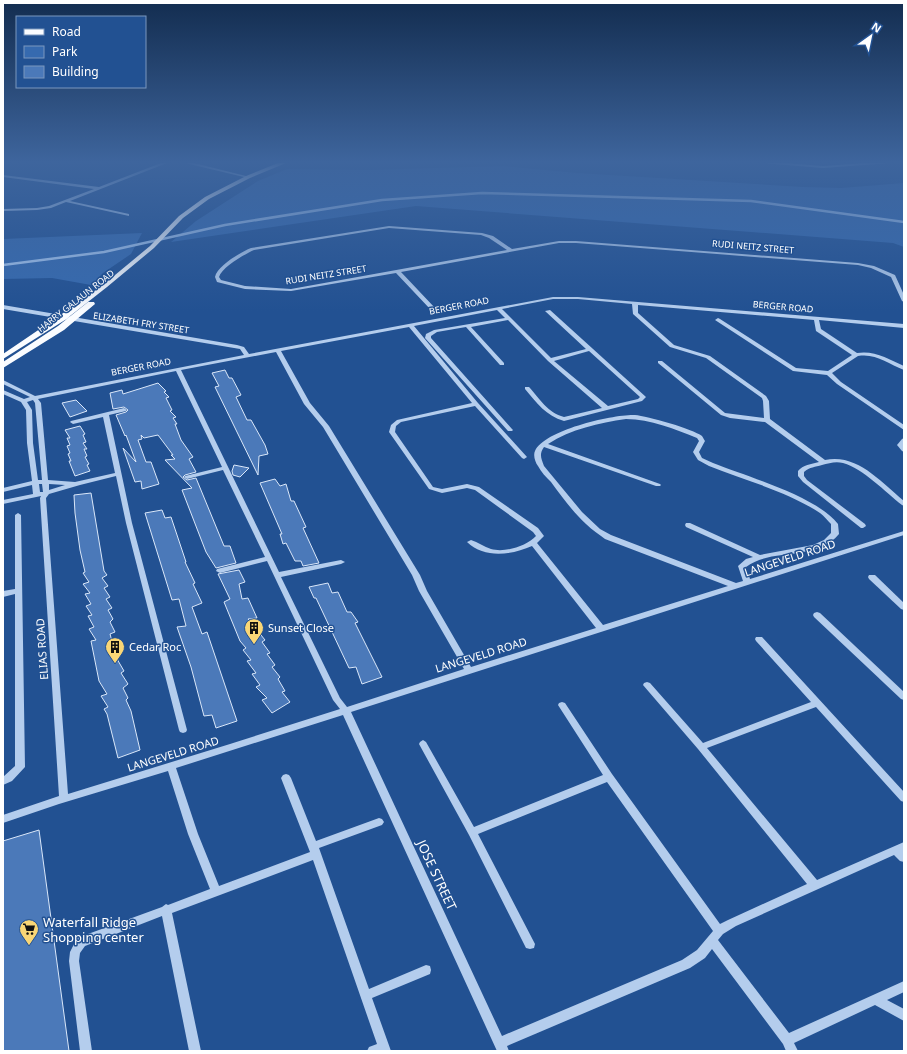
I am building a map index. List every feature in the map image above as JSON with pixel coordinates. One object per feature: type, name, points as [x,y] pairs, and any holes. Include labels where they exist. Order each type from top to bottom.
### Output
[{"type":"main road","name":"HARRY GALAUN ROAD","points":[[3,357],[62,318],[136,260],[152,247],[187,212]]},
{"type":"main road","name":"HARRY GALAUN ROAD","points":[[3,366],[72,320],[113,287],[135,265],[136,260]]},
{"type":"street","points":[[116,212],[128,215]]},
{"type":"street","name":"RUDI NEITZ STREET","points":[[511,251],[491,237],[482,234],[388,228],[253,249],[240,255],[217,275],[220,281],[227,283],[266,289],[287,290],[565,242],[590,242],[858,264],[872,267],[893,276],[904,300]]},
{"type":"street","points":[[397,271],[433,309]]},
{"type":"street","name":"BERGER ROAD","points":[[23,401],[178,369],[498,308],[566,297],[904,326]]},
{"type":"street","points":[[635,303],[635,314],[669,344],[677,348],[708,357],[764,397],[766,401],[767,420]]},
{"type":"street","name":"ELIZABETH FRY STREET","points":[[3,307],[72,320],[237,346],[242,348],[248,356]]},
{"type":"street","points":[[498,308],[507,319],[550,360],[606,408]]},
{"type":"street","points":[[527,388],[549,413],[559,418],[573,417],[640,400],[644,397],[548,311]]},
{"type":"street","points":[[816,318],[818,330],[856,355]]},
{"type":"street","points":[[507,319],[436,330],[428,335],[428,338],[510,430]]},
{"type":"street","points":[[718,320],[788,367],[804,372],[829,373],[856,355],[862,354],[882,356],[892,360],[904,368]]},
{"type":"street","points":[[410,325],[476,404],[524,457]]},
{"type":"street","points":[[467,325],[502,364]]},
{"type":"street","points":[[550,360],[592,349]]},
{"type":"street","points":[[278,351],[303,397],[326,426],[416,575],[423,591],[469,670]]},
{"type":"street","points":[[660,362],[723,414],[767,420],[822,462]]},
{"type":"street","name":"JOSE STREET","points":[[178,369],[338,700],[346,711],[501,1047]]},
{"type":"street","points":[[829,373],[839,383],[904,428]]},
{"type":"street","points":[[3,382],[34,398]]},
{"type":"street","points":[[3,392],[23,401]]},
{"type":"street","name":"ELIAS ROAD","points":[[34,398],[38,403],[40,417],[45,482],[42,495],[64,798]]},
{"type":"street","name":"ELIAS ROAD","points":[[23,401],[27,405],[30,417],[30,443],[36,482],[42,495]]},
{"type":"street","points":[[471,542],[487,550],[498,553],[533,543],[540,538],[539,533],[477,488],[467,486],[442,491],[431,488],[392,432],[392,428],[394,424],[399,421],[476,404]]},
{"type":"street","points":[[73,422],[124,410]]},
{"type":"street","points":[[106,415],[129,523],[183,730]]},
{"type":"street","points":[[736,586],[598,532],[584,518],[541,466],[538,453],[544,445],[577,427],[622,418],[634,417],[649,420],[699,438],[702,441],[696,452],[702,460],[729,473],[787,493],[815,507],[829,516],[834,522],[836,533],[822,544],[749,560],[742,566],[747,583]]},
{"type":"street","points":[[904,440],[900,445],[904,450]]},
{"type":"street","points":[[544,445],[658,485]]},
{"type":"street","points":[[863,526],[801,476],[800,473],[804,468],[822,462],[844,461],[852,464],[904,504]]},
{"type":"street","points":[[187,478],[225,468]]},
{"type":"street","points":[[3,502],[42,495],[78,483],[118,474]]},
{"type":"street","points":[[3,490],[36,482],[78,483]]},
{"type":"street","points":[[3,782],[20,767],[18,515]]},
{"type":"street","points":[[688,525],[759,557]]},
{"type":"street","name":"LANGEVELD ROAD","points":[[3,819],[64,798],[172,767],[469,670],[904,533]]},
{"type":"street","points":[[533,543],[601,628]]},
{"type":"street","points":[[220,571],[269,558]]},
{"type":"street","points":[[277,575],[341,562]]},
{"type":"street","points":[[872,577],[904,608]]},
{"type":"street","points":[[3,594],[19,590]]},
{"type":"street","points":[[817,615],[904,697]]},
{"type":"street","points":[[759,639],[904,798]]},
{"type":"street","points":[[647,685],[701,747],[815,886]]},
{"type":"street","points":[[701,747],[817,703]]},
{"type":"street","points":[[562,705],[609,778],[719,931]]},
{"type":"street","points":[[423,744],[472,832],[530,944]]},
{"type":"street","points":[[172,767],[193,834],[216,890]]},
{"type":"street","points":[[286,778],[315,850],[365,996],[380,1050]]},
{"type":"street","points":[[472,832],[609,778]]},
{"type":"street","points":[[86,1051],[74,961],[76,948],[81,942],[216,890],[380,822]]},
{"type":"street","points":[[501,1047],[686,964],[701,954],[719,931],[732,923],[900,848],[904,858]]},
{"type":"street","points":[[166,909],[195,1051]]},
{"type":"street","points":[[712,941],[790,1046],[875,999],[904,986]]},
{"type":"street","points":[[365,996],[426,970]]},
{"type":"street","points":[[875,999],[904,1015]]},
{"type":"green space","points":[[210,212],[374,212],[171,242],[196,221]]},
{"type":"green space","points":[[496,212],[904,212],[904,247],[893,243]]},
{"type":"green space","points":[[142,233],[131,254],[103,273],[91,285],[52,278],[3,279],[3,239]]},
{"type":"building","points":[[225,370],[229,378],[232,378],[241,395],[236,397],[247,420],[251,420],[265,445],[268,454],[259,456],[258,475],[215,387],[219,386],[212,373]]},
{"type":"building","points":[[158,383],[166,391],[164,392],[169,397],[166,398],[172,410],[170,411],[176,417],[173,418],[177,424],[175,424],[181,440],[193,457],[189,459],[196,472],[183,477],[187,480],[196,478],[224,546],[230,546],[236,563],[216,568],[206,552],[182,490],[192,488],[165,460],[175,459],[158,435],[144,438],[141,435],[142,439],[138,440],[146,462],[151,462],[159,484],[142,489],[141,481],[135,482],[123,448],[136,462],[126,435],[125,436],[116,415],[128,410],[124,407],[113,409],[110,393],[122,390],[123,394]]},
{"type":"building","points":[[76,400],[87,411],[70,417],[62,403]]},
{"type":"building","points":[[80,426],[85,434],[83,435],[86,442],[83,443],[87,449],[84,449],[87,456],[85,457],[89,464],[87,465],[90,471],[75,476],[68,454],[70,453],[67,446],[70,445],[67,438],[70,438],[65,430]]},
{"type":"building","points":[[234,465],[249,468],[240,477],[233,475],[232,471]]},
{"type":"building","points":[[275,479],[280,486],[286,484],[291,501],[294,501],[306,527],[303,528],[319,563],[303,566],[301,561],[295,561],[286,543],[283,544],[280,534],[282,534],[260,483]]},
{"type":"building","name":"Cedar Roc","points":[[91,493],[104,571],[107,575],[102,578],[108,586],[104,588],[110,597],[106,599],[112,608],[108,610],[113,619],[110,622],[115,632],[110,634],[117,659],[124,671],[121,673],[128,684],[123,688],[128,698],[126,700],[131,711],[140,750],[118,758],[107,714],[104,709],[108,707],[101,696],[107,694],[99,681],[91,641],[96,640],[89,629],[94,627],[88,616],[92,615],[86,606],[91,604],[85,594],[90,593],[83,584],[89,582],[83,573],[85,572],[80,550],[75,513],[74,495]]},
{"type":"building","points":[[162,510],[165,518],[171,517],[185,562],[195,583],[193,584],[202,603],[192,607],[202,634],[207,632],[237,721],[216,728],[212,715],[204,716],[191,667],[177,627],[186,626],[179,599],[172,600],[145,513]]},
{"type":"building","name":"Sunset Close","points":[[239,570],[245,582],[239,584],[242,599],[248,598],[257,618],[248,619],[265,640],[262,642],[270,653],[267,654],[275,665],[272,667],[280,677],[278,679],[285,691],[282,692],[290,702],[272,713],[262,700],[267,698],[256,687],[260,685],[252,674],[256,673],[247,661],[251,660],[243,650],[246,648],[240,641],[224,602],[230,599],[218,574]]},
{"type":"building","points":[[328,583],[332,593],[338,592],[347,612],[351,612],[358,622],[355,623],[382,677],[362,684],[356,667],[349,668],[316,598],[314,598],[309,587]]},
{"type":"building","name":"Waterfall Ridge Shopping center","points":[[39,830],[69,1051],[3,1051],[3,841]]},
{"type":"waterway","points":[[3,265],[104,252],[225,225],[305,212]]},
{"type":"waterway","points":[[833,212],[904,222]]},
{"type":"place","name":"Sunset Close","points":[[254,645]]},
{"type":"place","name":"Cedar Roc","points":[[115,664]]},
{"type":"place","name":"Waterfall Ridge Shopping center","points":[[29,946]]}]
